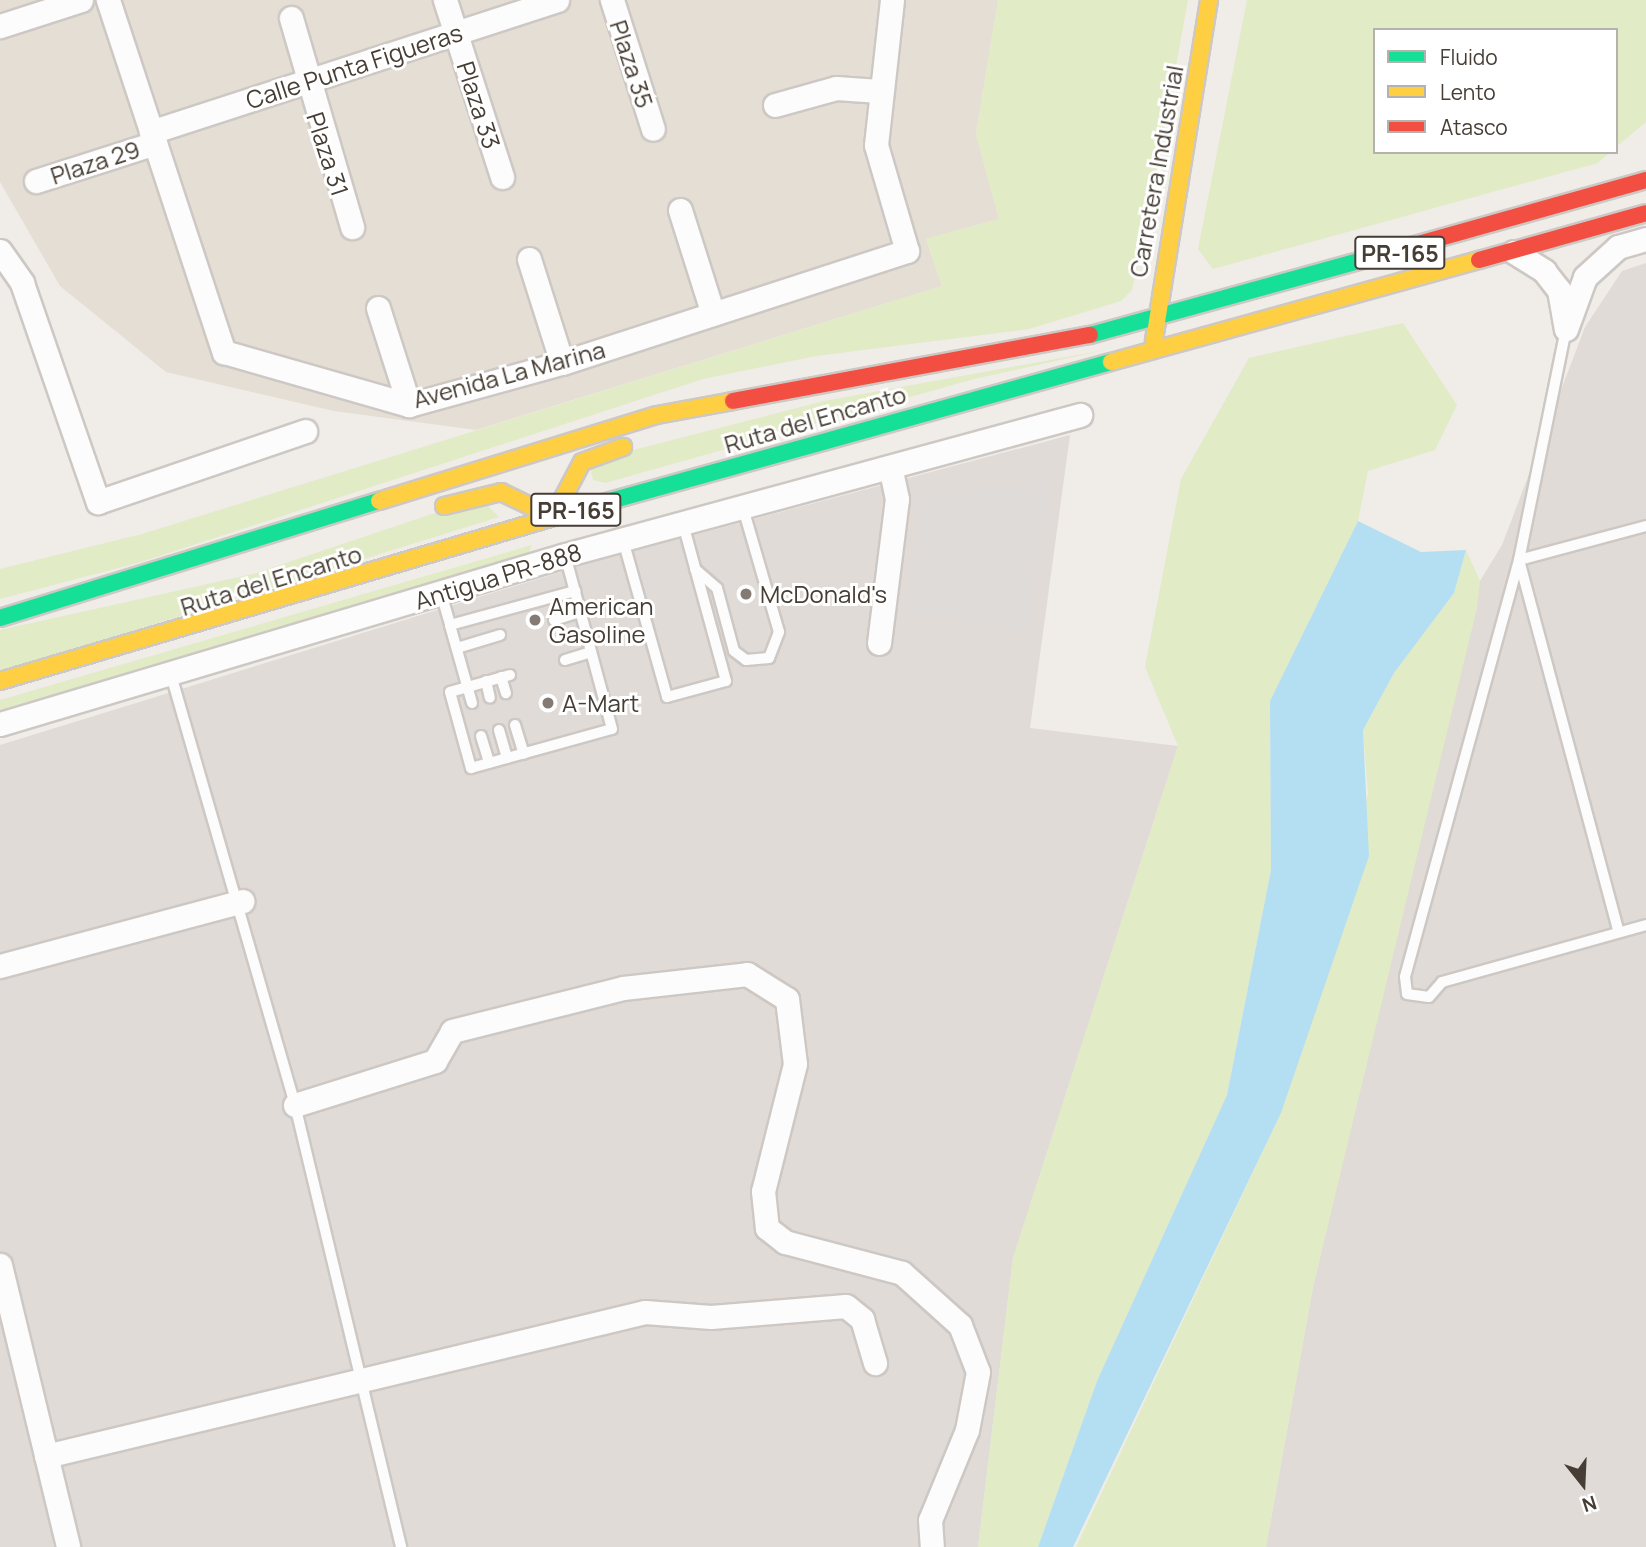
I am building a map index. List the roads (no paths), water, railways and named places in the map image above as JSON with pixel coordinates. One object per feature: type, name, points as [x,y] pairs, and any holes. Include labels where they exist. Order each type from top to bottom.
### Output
[{"type":"main road","name":"Carretera Industrial","points":[[1154,349],[1153,320],[1209,0]]},
{"type":"main road","name":"Ruta del Encanto","points":[[0,618],[164,571],[657,415],[901,366],[1153,320],[1646,180]]},
{"type":"main road","name":"Ruta del Encanto","points":[[0,681],[553,517],[1646,213]]},
{"type":"main road","points":[[717,423],[825,396],[901,366]]},
{"type":"main road","points":[[432,509],[502,492],[553,517],[582,462],[636,444]]},
{"type":"main road","points":[[164,571],[223,570]]},
{"type":"street","points":[[0,26],[81,0]]},
{"type":"street","name":"Avenida La Marina","points":[[108,0],[224,352],[409,405],[562,363],[907,251],[876,145],[879,90]]},
{"type":"street","name":"Plaza 33","points":[[445,0],[502,177]]},
{"type":"street","name":"Calle Punta Figueras","points":[[153,137],[305,82],[557,0]]},
{"type":"street","name":"Plaza 35","points":[[612,0],[653,129]]},
{"type":"street","points":[[775,106],[836,88],[879,90],[892,0]]},
{"type":"street","name":"Plaza 31","points":[[291,18],[305,82],[352,226]]},
{"type":"street","name":"Plaza 29","points":[[36,181],[153,137]]},
{"type":"street","points":[[680,211],[713,314]]},
{"type":"street","points":[[1566,329],[1585,277],[1618,247],[1646,239]]},
{"type":"street","points":[[0,251],[22,283],[97,502],[305,431]]},
{"type":"street","points":[[1514,251],[1544,271],[1559,290],[1566,329]]},
{"type":"street","points":[[529,259],[562,363]]},
{"type":"street","points":[[378,308],[409,405]]},
{"type":"street","name":"Antigua PR-888","points":[[0,724],[172,675],[565,555],[891,470],[1080,415]]},
{"type":"street","points":[[880,643],[897,499],[891,470]]},
{"type":"street","points":[[553,517],[565,555]]},
{"type":"street","points":[[0,966],[242,901]]},
{"type":"street","points":[[295,1105],[435,1061],[452,1031],[623,988],[747,974],[787,999],[795,1064],[763,1191],[767,1227],[785,1242],[902,1273],[960,1325],[978,1372],[967,1430],[930,1520],[932,1547]]},
{"type":"street","points":[[0,1265],[68,1547]]},
{"type":"street","points":[[46,1456],[645,1312],[711,1317],[846,1307],[862,1319],[875,1363]]},
{"type":"lane","points":[[1566,329],[1519,560],[1405,977],[1407,994],[1429,997],[1442,982],[1646,925]]},
{"type":"lane","points":[[695,569],[717,588],[734,651],[746,660],[769,658],[779,632],[743,509]]},
{"type":"lane","points":[[623,540],[667,697],[726,681],[683,524]]},
{"type":"lane","points":[[1519,560],[1646,526]]},
{"type":"lane","points":[[506,693],[506,676],[450,692],[471,768],[612,729],[565,555]]},
{"type":"lane","points":[[1519,560],[1619,932]]},
{"type":"lane","points":[[450,625],[575,591]]},
{"type":"lane","points":[[441,593],[472,703]]},
{"type":"lane","points":[[554,620],[580,612]]},
{"type":"lane","points":[[457,648],[500,635]]},
{"type":"lane","points":[[565,660],[591,652]]},
{"type":"lane","points":[[172,675],[242,901],[295,1105],[401,1547]]},
{"type":"lane","points":[[486,681],[490,698]]},
{"type":"lane","points":[[515,725],[524,754]]},
{"type":"lane","points":[[499,730],[508,758]]},
{"type":"lane","points":[[481,736],[489,763]]},
{"type":"water","points":[[1358,521],[1421,552],[1466,550],[1454,593],[1394,673],[1363,730],[1369,856],[1281,1113],[1073,1547],[1038,1547],[1097,1381],[1227,1095],[1271,870],[1270,701]]},
{"type":"place","name":"McDonald's","points":[[746,594]]},
{"type":"place","name":"American Gasoline","points":[[535,620]]},
{"type":"place","name":"A-Mart","points":[[548,703]]}]
